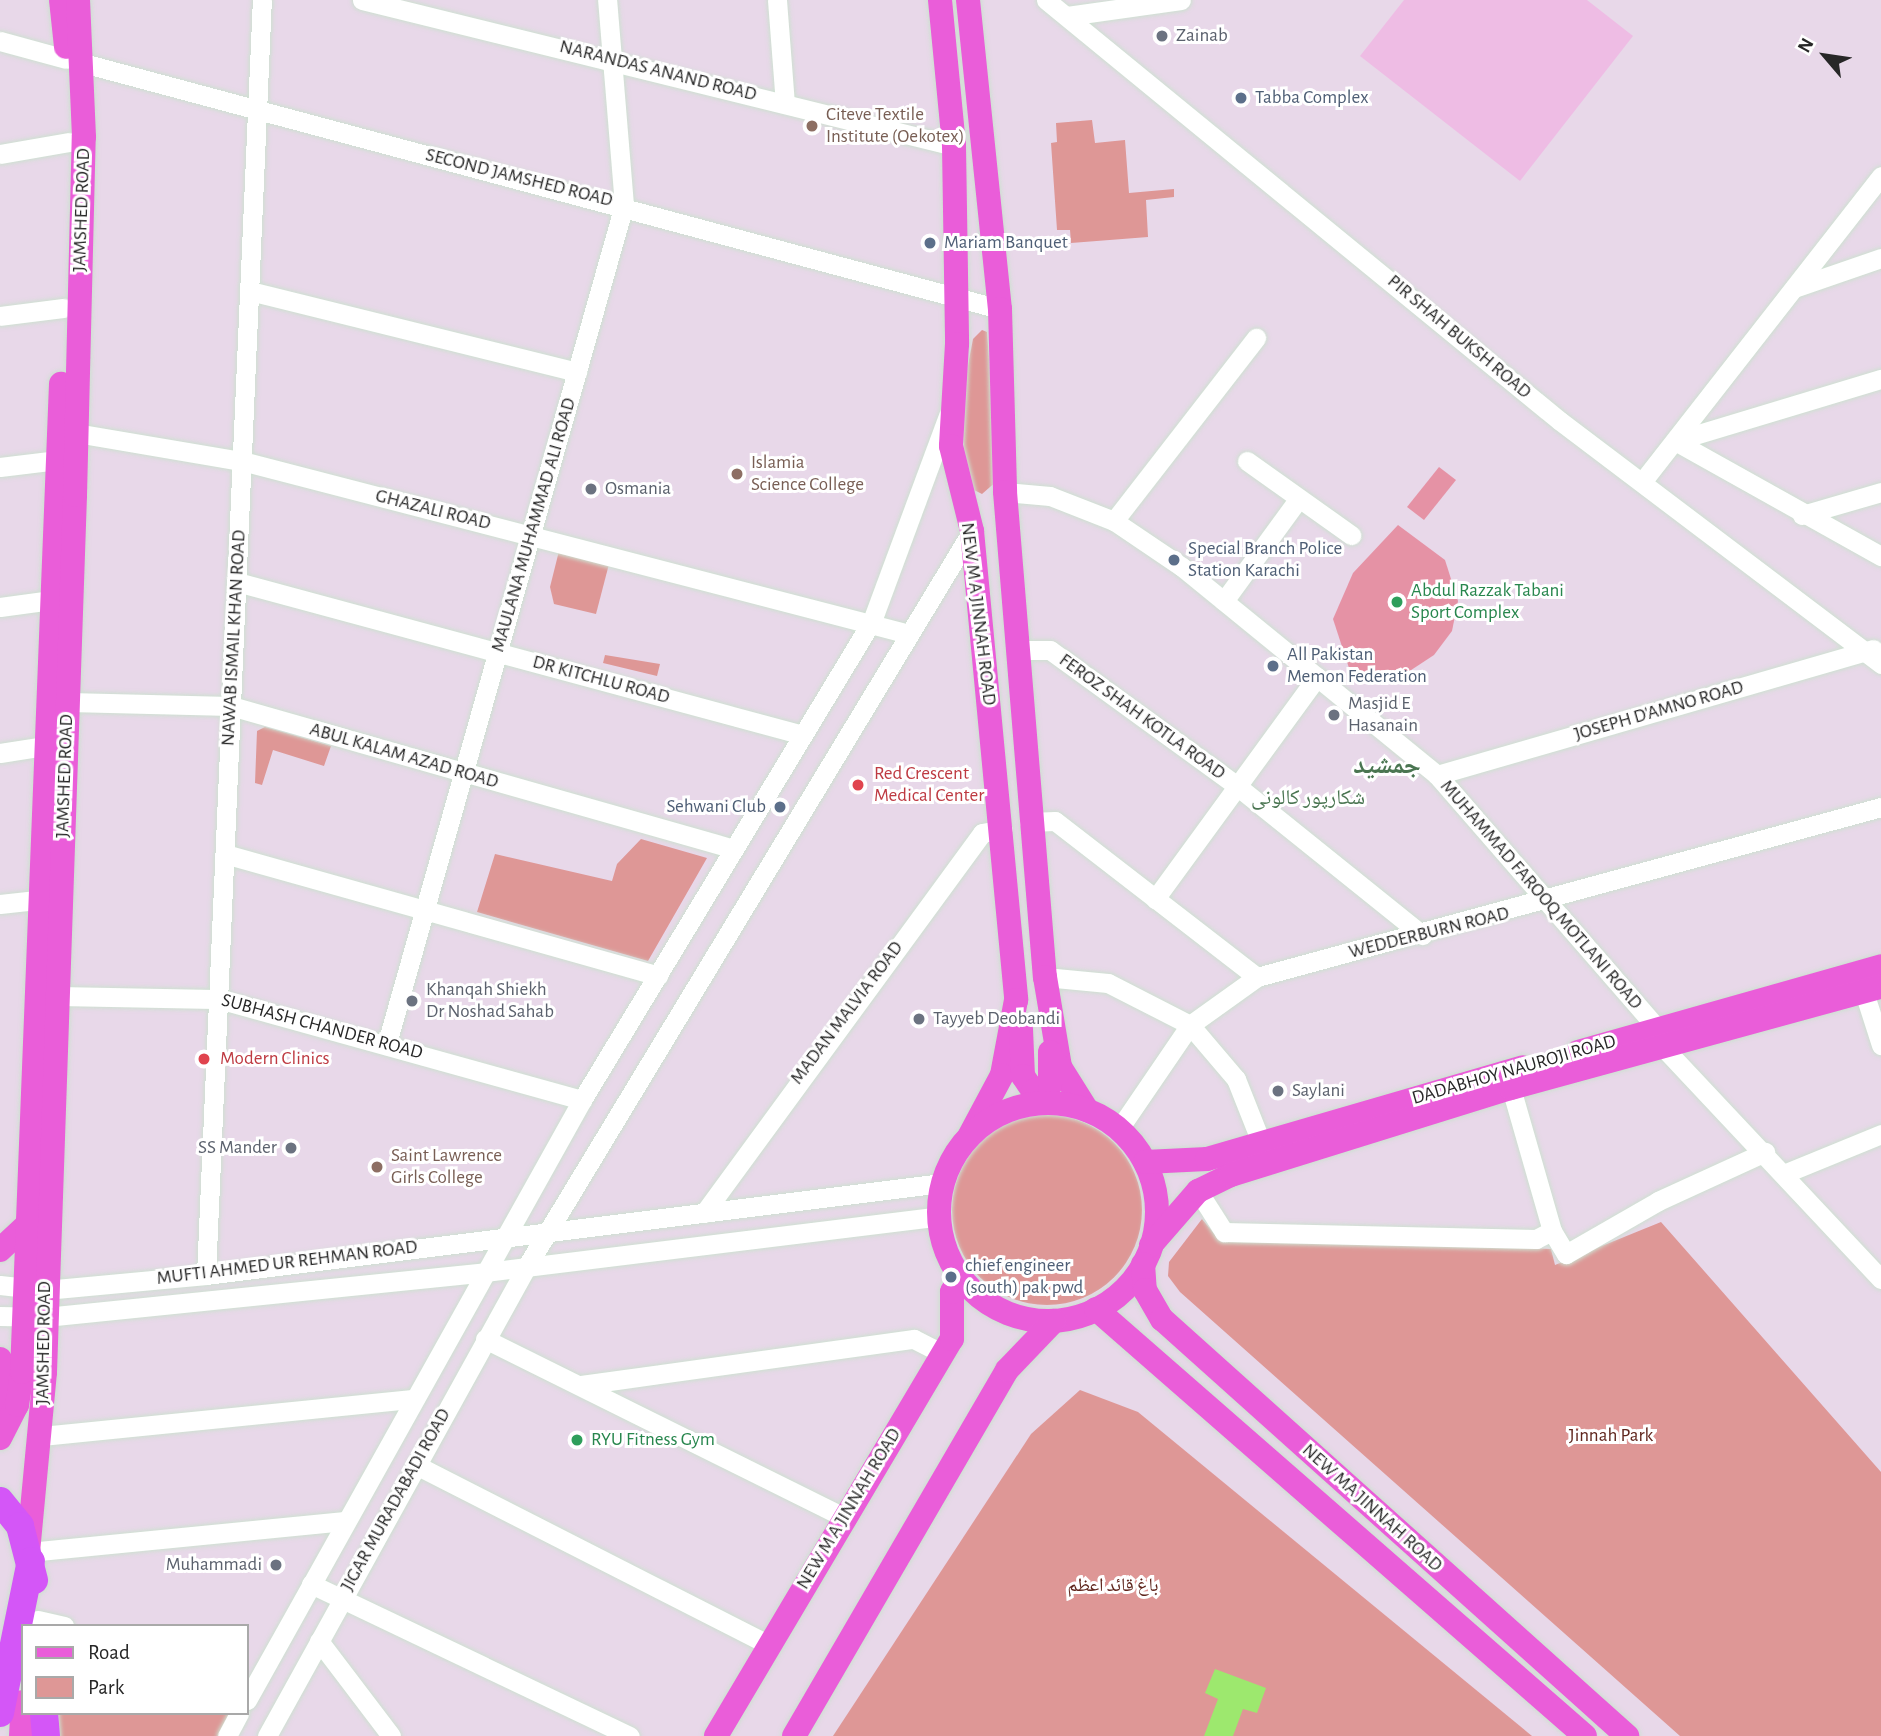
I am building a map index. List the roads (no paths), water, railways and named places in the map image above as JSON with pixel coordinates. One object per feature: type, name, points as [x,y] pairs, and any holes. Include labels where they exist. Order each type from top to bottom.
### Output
[{"type":"highway","points":[[0,1501],[20,1526],[30,1556],[42,1624]]},
{"type":"highway","points":[[0,1713],[30,1556]]},
{"type":"highway","points":[[44,1715],[46,1736]]},
{"type":"main road","name":"JAMSHED ROAD","points":[[35,1289],[27,1224],[49,899],[68,702],[76,433],[75,61],[61,0]]},
{"type":"main road","name":"JAMSHED ROAD","points":[[4,1432],[22,1372],[23,1317],[35,1289],[55,996],[49,899],[45,746],[69,142],[78,0]]},
{"type":"main road","name":"NEW M A JINNAH ROAD","points":[[940,0],[954,146],[954,297],[957,344],[950,412],[954,478],[972,531],[1003,829],[1016,1017],[995,1095],[970,1136]]},
{"type":"main road","name":"NEW M A JINNAH ROAD","points":[[968,0],[1000,309],[1005,492],[1019,650],[1029,822],[1045,977],[1052,1041],[1067,1082],[1087,1110]]},
{"type":"main road","name":"DADABHOY NAUROJI ROAD","points":[[1145,1162],[1207,1159],[1261,1142],[1660,1038],[1881,966]]},
{"type":"main road","points":[[1147,1254],[1156,1203],[1145,1162],[1119,1129],[1087,1110],[1024,1105],[970,1136],[943,1183],[939,1216],[944,1248],[960,1277],[1002,1311],[1054,1321],[1096,1310],[1147,1254],[1198,1191],[1231,1175],[1511,1088],[1660,1038],[1873,990]]},
{"type":"main road","points":[[1016,1017],[1023,1076],[1034,1091],[1049,1085],[1052,1041]]},
{"type":"main road","points":[[0,1251],[27,1224]]},
{"type":"main road","name":"NEW MA JINNAH ROAD","points":[[1147,1254],[1145,1290],[1162,1319],[1627,1736]]},
{"type":"main road","name":"NEW M A JINNAH ROAD","points":[[716,1736],[952,1339],[953,1292],[960,1277]]},
{"type":"main road","points":[[1096,1310],[1585,1736]]},
{"type":"main road","name":"JAMSHED ROAD","points":[[23,1317],[41,1436],[30,1556]]},
{"type":"main road","points":[[794,1736],[1007,1370],[1054,1321]]},
{"type":"main road","points":[[0,1359],[4,1432]]},
{"type":"main road","points":[[1510,1671],[1570,1736]]},
{"type":"main road","points":[[21,1736],[22,1715]]},
{"type":"street","name":"NAWAB ISMAIL KHAN ROAD","points":[[206,1275],[262,0]]},
{"type":"street","name":"NARANDAS ANAND ROAD","points":[[362,0],[615,60],[954,146]]},
{"type":"street","name":"MAULANA MUHAMMAD ALI ROAD","points":[[387,1043],[624,205],[615,60],[607,0]]},
{"type":"street","points":[[777,0],[785,103]]},
{"type":"street","name":"PIR SHAH BUKSH ROAD","points":[[1046,0],[1642,482],[1876,654]]},
{"type":"street","points":[[1067,16],[1181,0]]},
{"type":"street","name":"SECOND JAMSHED ROAD","points":[[0,41],[257,111],[624,205],[1000,309]]},
{"type":"street","points":[[0,154],[69,142]]},
{"type":"street","points":[[1642,482],[1881,176]]},
{"type":"street","points":[[1794,288],[1881,258]]},
{"type":"street","points":[[250,291],[577,372]]},
{"type":"street","points":[[0,316],[63,308]]},
{"type":"street","points":[[1114,521],[1256,338]]},
{"type":"street","points":[[1675,441],[1881,379]]},
{"type":"street","name":"JIGAR MURADABADI ROAD","points":[[248,1696],[253,1674],[311,1584],[582,1100],[872,621],[950,412]]},
{"type":"street","name":"GHAZALI ROAD","points":[[76,433],[242,461],[872,621],[909,634]]},
{"type":"street","points":[[1675,441],[1802,515],[1881,556]]},
{"type":"street","points":[[0,467],[58,460]]},
{"type":"street","points":[[1247,461],[1297,500],[1351,535]]},
{"type":"street","name":"MUHAMMAD FAROOQ MOTLANI ROAD","points":[[1005,492],[1050,496],[1114,521],[1224,601],[1437,775],[1548,902],[1660,1038],[1881,1279]]},
{"type":"street","points":[[1802,515],[1881,492]]},
{"type":"street","points":[[1224,601],[1297,500]]},
{"type":"street","name":"JIGAR MURADABADI ROAD","points":[[267,1736],[485,1339],[548,1230],[972,531]]},
{"type":"street","name":"DR KITCHLU ROAD","points":[[237,582],[803,736]]},
{"type":"street","points":[[0,607],[52,600]]},
{"type":"street","name":"FEROZ SHAH KOTLA ROAD","points":[[1019,650],[1050,650],[1237,786],[1422,935]]},
{"type":"street","name":"JOSEPH D'AMNO ROAD","points":[[1437,775],[1876,654]]},
{"type":"street","points":[[1155,899],[1317,677]]},
{"type":"street","name":"ABUL KALAM AZAD ROAD","points":[[68,702],[231,706],[734,849]]},
{"type":"street","points":[[0,753],[45,746]]},
{"type":"street","name":"WEDDERBURN ROAD","points":[[1119,1129],[1190,1025],[1257,977],[1548,902],[1881,807]]},
{"type":"street","points":[[1029,822],[1055,821],[1257,977]]},
{"type":"street","name":"MADAN MALVIA ROAD","points":[[704,1213],[982,833],[1003,829]]},
{"type":"street","points":[[225,854],[426,907],[658,976]]},
{"type":"street","points":[[0,904],[49,899]]},
{"type":"street","points":[[1045,977],[1108,983],[1190,1025],[1236,1079],[1261,1142]]},
{"type":"street","points":[[1873,990],[1881,1045]]},
{"type":"street","name":"SUBHASH CHANDER ROAD","points":[[55,996],[218,999],[387,1043],[582,1100]]},
{"type":"street","points":[[1511,1088],[1552,1231],[1566,1254],[1658,1201],[1765,1152]]},
{"type":"street","points":[[1786,1173],[1881,1134]]},
{"type":"street","name":"MUFTI AHMED UR REHMAN ROAD","points":[[0,1285],[35,1289],[206,1275],[505,1234],[704,1213],[943,1183]]},
{"type":"street","points":[[1198,1191],[1224,1232],[1536,1239],[1552,1231]]},
{"type":"street","name":"MUFTI AHMED UR REHMAN ROAD","points":[[23,1317],[486,1272],[939,1216]]},
{"type":"street","points":[[485,1339],[844,1517]]},
{"type":"street","points":[[581,1385],[914,1339],[943,1354]]},
{"type":"street","points":[[41,1436],[413,1399]]},
{"type":"street","points":[[416,1465],[769,1645]]},
{"type":"street","points":[[30,1556],[345,1521]]},
{"type":"street","points":[[311,1584],[630,1736]]},
{"type":"street","points":[[319,1641],[391,1736]]},
{"type":"street","points":[[227,1736],[238,1715]]},
{"type":"place","name":"Zainab","points":[[1162,36]]},
{"type":"place","name":"Tabba Complex","points":[[1241,98]]},
{"type":"place","name":"Citeve Textile Institute (Oekotex)","points":[[812,126]]},
{"type":"place","name":"Mariam Banquet","points":[[930,243]]},
{"type":"place","name":"Islamia Science College","points":[[737,474]]},
{"type":"place","name":"Osmania","points":[[591,489]]},
{"type":"place","name":"Special Branch Police Station Karachi","points":[[1174,560]]},
{"type":"place","name":"Abdul Razzak Tabani Sport Complex","points":[[1397,602]]},
{"type":"place","name":"All Pakistan Memon Federation","points":[[1273,666]]},
{"type":"place","name":"Masjid E Hasanain","points":[[1334,715]]},
{"type":"place","name":"Red Crescent Medical Center","points":[[858,785]]},
{"type":"place","name":"Sehwani Club","points":[[780,807]]},
{"type":"place","name":"Khanqah Shiekh Dr Noshad Sahab","points":[[412,1001]]},
{"type":"place","name":"Tayyeb Deobandi","points":[[919,1019]]},
{"type":"place","name":"Modern Clinics","points":[[204,1059]]},
{"type":"place","name":"Saylani","points":[[1278,1091]]},
{"type":"place","name":"SS Mander","points":[[291,1148]]},
{"type":"place","name":"Saint Lawrence Girls College","points":[[377,1167]]},
{"type":"place","name":"chief engineer (south) pak pwd","points":[[951,1277]]},
{"type":"place","name":"RYU Fitness Gym","points":[[577,1440]]},
{"type":"place","name":"Muhammadi","points":[[276,1565]]},
{"type":"district","name":"جمشید","points":[[1387,766]]},
{"type":"district","name":"شکارپور کالونی","points":[[1308,798]]},
{"type":"park label","name":"Jinnah Park","points":[[1611,1436]]},
{"type":"park label","name":"باغ قائد اعظم","points":[[1113,1586]]}]
